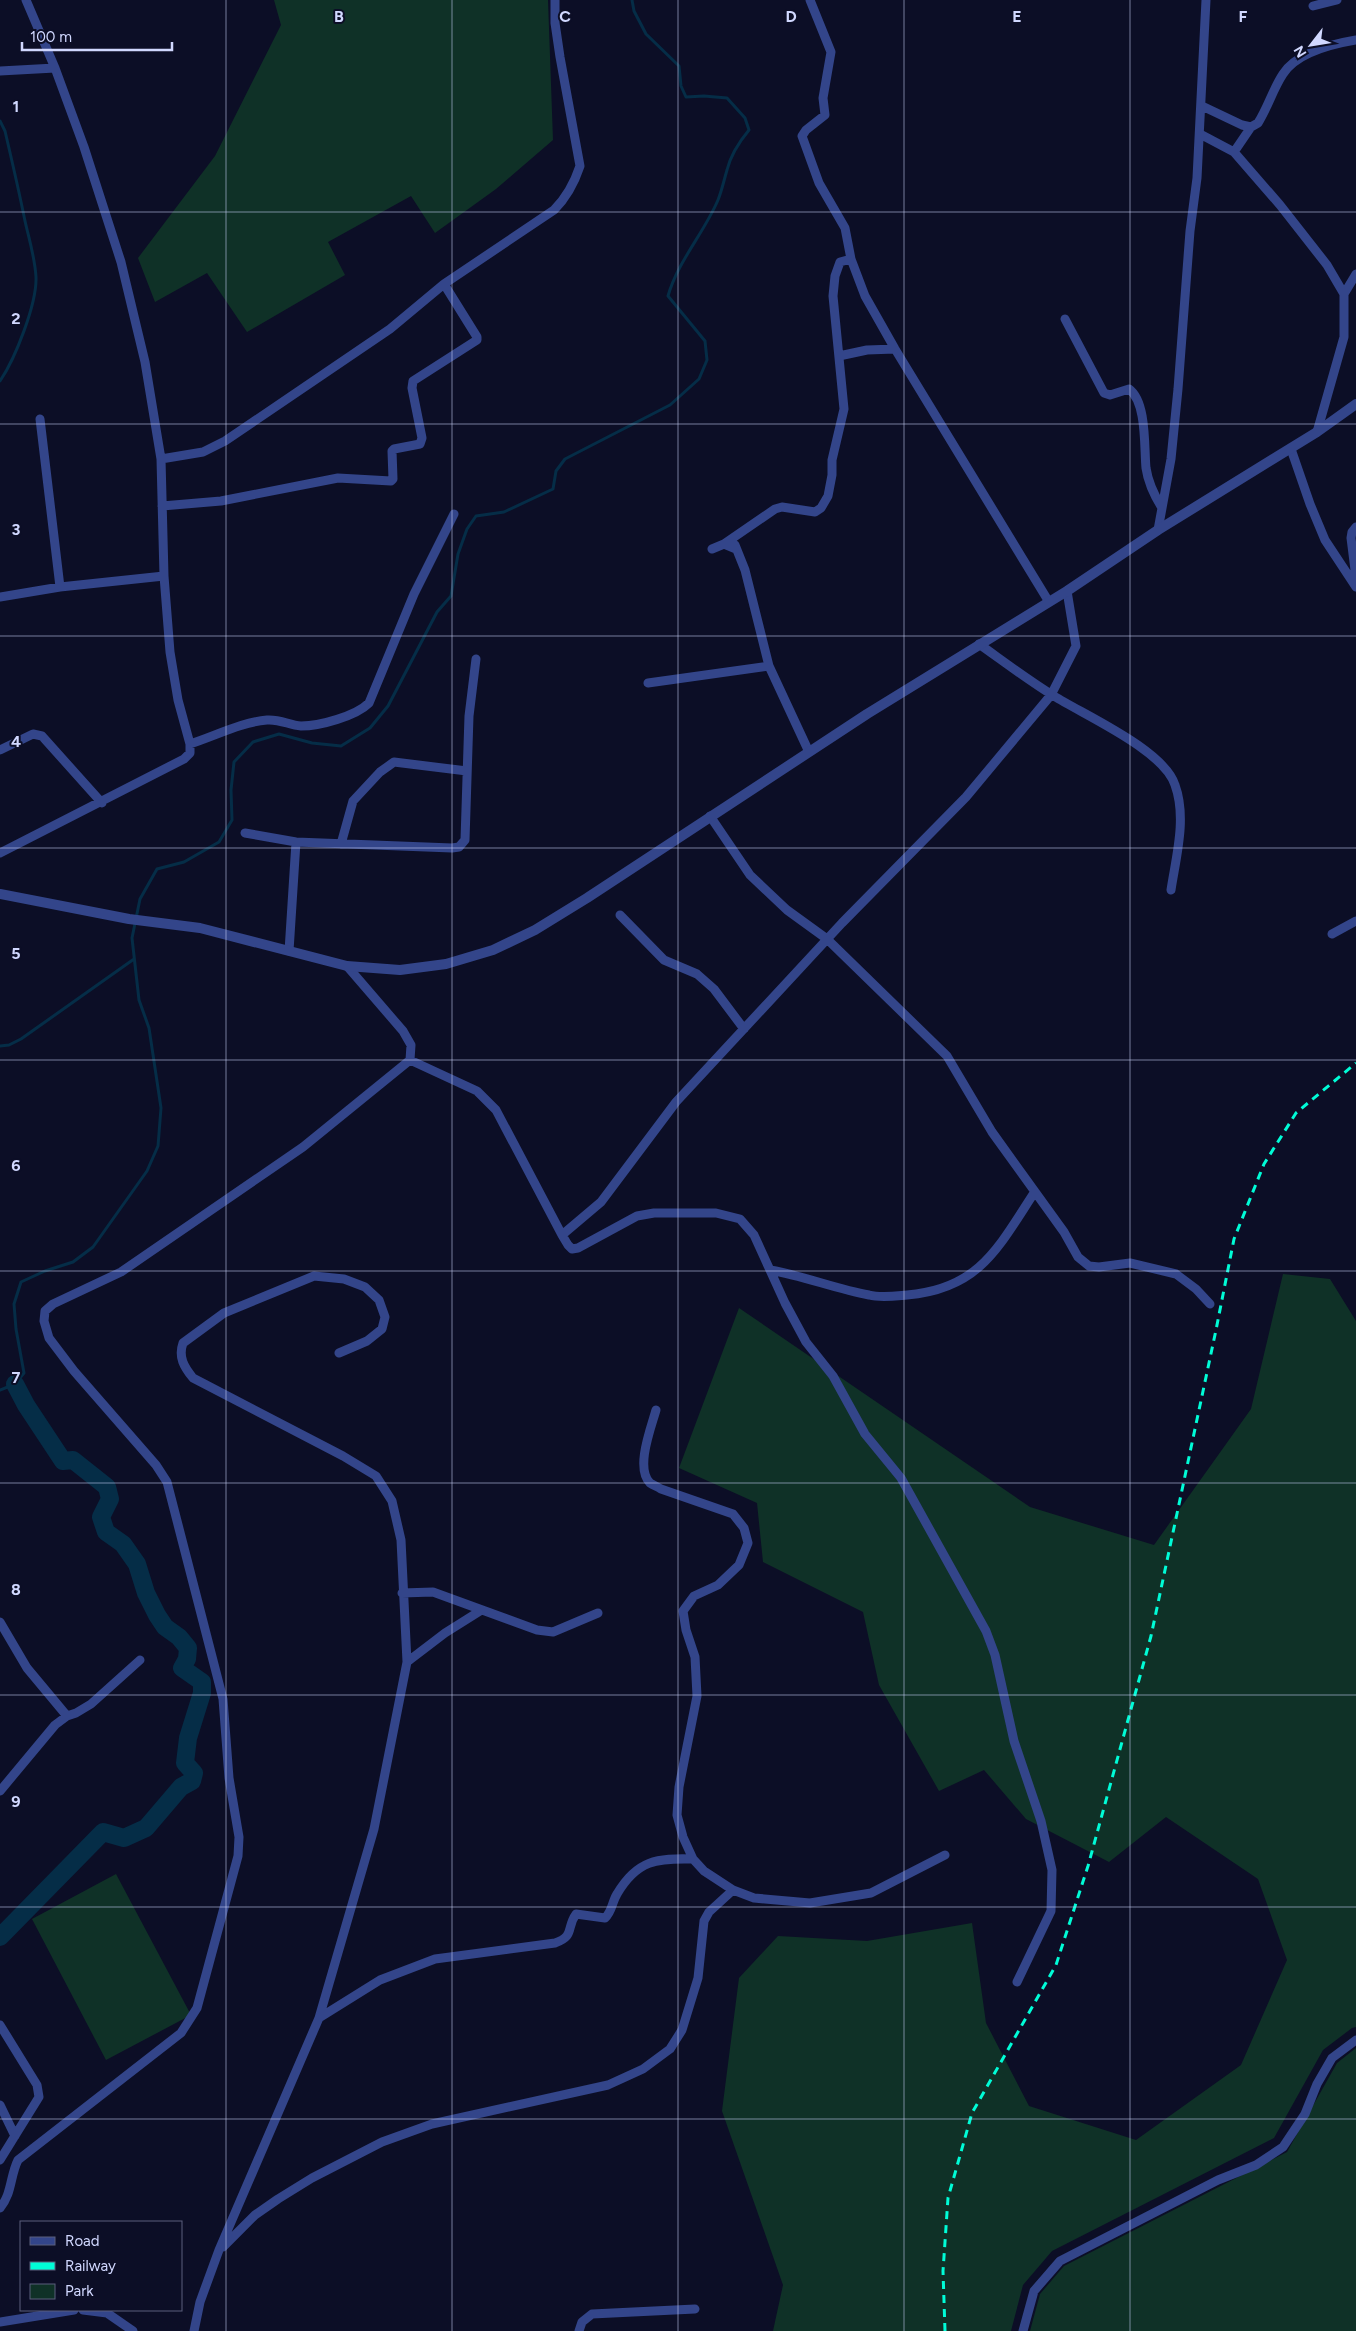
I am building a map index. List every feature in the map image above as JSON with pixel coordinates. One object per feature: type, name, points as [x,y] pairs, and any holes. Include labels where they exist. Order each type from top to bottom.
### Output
[{"type":"street","points":[[1,851],[102,803],[184,759],[190,753],[190,744],[178,700],[170,652],[164,576],[161,458],[145,362],[122,262],[56,68],[26,0]]},
{"type":"street","points":[[161,458],[204,452],[225,441],[390,329],[444,284],[554,210],[567,195],[575,181],[580,166],[560,57],[555,23],[555,0]]},
{"type":"street","points":[[810,0],[831,52],[824,98],[825,115],[806,130],[802,136],[819,183],[845,228],[851,259],[865,296],[1048,602]]},
{"type":"street","points":[[1158,530],[1171,458],[1178,389],[1190,231],[1197,178],[1206,0]]},
{"type":"street","points":[[1313,6],[1337,0]]},
{"type":"street","points":[[1234,152],[1251,127],[1258,123],[1283,73],[1292,63],[1301,56],[1356,40]]},
{"type":"street","points":[[0,71],[56,68]]},
{"type":"street","points":[[1202,106],[1242,125],[1251,127]]},
{"type":"street","points":[[1200,134],[1234,152],[1280,205],[1327,265],[1344,294],[1344,337],[1317,432]]},
{"type":"street","points":[[712,549],[724,544],[775,509],[782,507],[815,512],[821,508],[828,496],[832,475],[832,460],[844,409],[834,319],[835,276],[840,262],[851,259]]},
{"type":"street","points":[[1344,294],[1356,274]]},
{"type":"street","points":[[162,506],[220,501],[338,478],[391,481],[393,478],[392,452],[394,449],[416,446],[420,444],[422,438],[412,388],[413,381],[477,340],[477,337],[444,284]]},
{"type":"street","points":[[1064,319],[1104,393],[1110,395],[1129,389],[1134,394],[1141,413],[1146,441],[1146,467],[1150,484],[1162,508]]},
{"type":"street","points":[[839,356],[867,350],[895,349]]},
{"type":"street","points":[[0,894],[129,919],[200,928],[347,966],[409,969],[446,964],[493,950],[535,930],[587,898],[710,816],[979,644],[1067,591],[1158,530],[1291,449],[1356,404]]},
{"type":"street","points":[[40,419],[60,587]]},
{"type":"street","points":[[1291,449],[1325,540],[1356,587]]},
{"type":"street","points":[[190,744],[267,720],[281,720],[302,726],[332,720],[362,710],[369,703],[414,594],[454,514]]},
{"type":"street","points":[[1356,527],[1352,532],[1351,538],[1356,578]]},
{"type":"street","points":[[734,537],[736,549],[745,570],[769,666],[810,752]]},
{"type":"street","points":[[724,544],[736,549]]},
{"type":"street","points":[[0,597],[60,587],[164,576]]},
{"type":"street","points":[[562,1235],[601,1202],[676,1102],[827,939],[966,797],[1051,695],[1076,646],[1067,591]]},
{"type":"street","points":[[979,644],[1051,695],[1106,724],[1168,770],[1175,783],[1180,803],[1179,838],[1171,890]]},
{"type":"street","points":[[245,833],[296,842],[460,847],[465,840],[469,716],[476,659]]},
{"type":"street","points":[[648,683],[769,666]]},
{"type":"street","points":[[0,750],[33,734],[42,736],[102,803]]},
{"type":"street","points":[[341,844],[353,801],[386,767],[394,762],[467,771]]},
{"type":"street","points":[[710,816],[750,875],[787,910],[827,939],[947,1056],[992,1132],[1034,1193],[1064,1232],[1078,1257],[1088,1266],[1099,1267],[1130,1262],[1176,1274],[1196,1289],[1210,1304]]},
{"type":"street","points":[[290,951],[296,842]]},
{"type":"street","points":[[620,914],[664,960],[697,974],[714,989],[744,1029]]},
{"type":"street","points":[[1332,934],[1356,921]]},
{"type":"street","points":[[0,2208],[8,2199],[13,2170],[18,2160],[181,2033],[197,2008],[238,1856],[239,1837],[229,1778],[223,1699],[166,1482],[156,1465],[74,1371],[49,1338],[44,1321],[46,1311],[53,1304],[121,1272],[303,1147],[410,1060],[411,1046],[403,1031],[347,966]]},
{"type":"street","points":[[410,1060],[477,1091],[496,1110],[568,1246],[572,1249],[578,1248],[637,1216],[654,1213],[716,1213],[740,1219],[754,1235],[806,1342],[833,1376],[865,1434],[902,1478],[986,1631],[995,1655],[1014,1741],[1041,1820],[1052,1870],[1051,1911],[1017,1982]]},
{"type":"street","points":[[770,1270],[802,1276],[872,1296],[921,1294],[941,1290],[958,1283],[979,1269],[1034,1193]]},
{"type":"street","points":[[194,2331],[200,2302],[219,2250],[319,2018],[374,1829],[407,1662],[402,1593],[401,1540],[392,1501],[376,1476],[343,1456],[193,1378],[183,1366],[180,1350],[183,1343],[224,1313],[314,1276],[344,1279],[365,1287],[379,1300],[385,1317],[382,1329],[367,1342],[339,1353]]},
{"type":"street","points":[[656,1410],[644,1459],[644,1472],[650,1482],[661,1489],[733,1514],[744,1528],[748,1543],[738,1565],[718,1585],[694,1596],[683,1611],[686,1630],[695,1658],[697,1696],[678,1787],[677,1815],[683,1837],[693,1859],[704,1871],[733,1890],[754,1898],[810,1903],[871,1893],[945,1855]]},
{"type":"street","points":[[402,1593],[433,1592],[480,1611],[536,1630],[553,1632],[598,1613]]},
{"type":"street","points":[[407,1662],[445,1633],[480,1611]]},
{"type":"street","points":[[0,1622],[27,1668],[67,1716]]},
{"type":"street","points":[[0,1791],[55,1725],[67,1716],[91,1704],[140,1660]]},
{"type":"street","points":[[319,2018],[380,1980],[435,1960],[555,1943],[564,1940],[569,1934],[576,1914],[599,1918],[605,1918],[609,1915],[616,1895],[631,1877],[646,1864],[664,1858],[693,1859]]},
{"type":"street","points":[[219,2250],[255,2215],[278,2199],[312,2178],[382,2142],[432,2124],[608,2085],[627,2078],[650,2064],[670,2049],[682,2030],[698,1978],[704,1921],[709,1912],[733,1890]]},
{"type":"street","points":[[0,2025],[40,2092],[39,2097],[0,2161],[13,2170]]},
{"type":"street","points":[[1023,2331],[1034,2291],[1060,2261],[1218,2180],[1256,2164],[1283,2147],[1305,2114],[1317,2084],[1332,2058],[1356,2040]]},
{"type":"street","points":[[0,2105],[15,2136]]},
{"type":"street","points":[[579,2331],[582,2322],[592,2314],[695,2309]]},
{"type":"street","points":[[0,2322],[68,2311]]},
{"type":"street","points":[[91,2311],[106,2313],[133,2331]]},
{"type":"green space","points":[[274,0],[548,0],[553,140],[496,189],[435,233],[411,196],[328,242],[345,275],[247,332],[207,273],[155,302],[138,258],[215,156],[281,25]]},
{"type":"green space","points":[[1283,1274],[1330,1279],[1356,1321],[1356,2027],[1323,2050],[1274,2138],[1052,2251],[1023,2285],[1011,2331],[773,2331],[783,2285],[722,2111],[739,1978],[778,1936],[867,1941],[972,1923],[986,2023],[1029,2106],[1136,2140],[1241,2065],[1287,1960],[1258,1879],[1166,1817],[1109,1862],[1026,1819],[984,1770],[939,1791],[879,1685],[863,1612],[763,1562],[757,1503],[679,1468],[739,1308],[1030,1507],[1154,1545],[1251,1409]]},
{"type":"green space","points":[[116,1874],[191,2015],[106,2060],[32,1919]]},
{"type":"green space","points":[[1356,2048],[1356,2331],[1030,2331],[1040,2294],[1064,2266],[1287,2152],[1337,2063]]},
{"type":"waterway","points":[[0,1390],[15,1384],[24,1373],[16,1329],[14,1304],[21,1282],[45,1271],[73,1262],[93,1247],[147,1171],[158,1146],[161,1108],[149,1028],[139,1000],[132,938],[140,899],[157,869],[184,862],[219,842],[232,820],[231,790],[234,762],[253,742],[279,734],[312,743],[341,746],[370,728],[388,706],[437,612],[451,596],[458,554],[467,529],[476,516],[504,512],[553,489],[556,471],[565,459],[670,405],[699,379],[707,360],[705,341],[668,296],[678,271],[718,200],[733,153],[749,130],[745,118],[727,98],[686,97],[681,86],[679,66],[646,34],[634,11],[632,0]]},
{"type":"waterway","points":[[0,121],[5,131],[36,277],[33,302],[24,331],[0,381]]},
{"type":"waterway","points":[[0,1046],[9,1045],[21,1039],[134,959]]},
{"type":"waterway","points":[[0,1937],[103,1832],[124,1838],[146,1828],[181,1787],[192,1781],[194,1773],[185,1763],[188,1738],[202,1693],[202,1682],[182,1668],[187,1659],[188,1648],[179,1637],[165,1627],[157,1615],[146,1593],[137,1564],[123,1544],[106,1532],[101,1517],[110,1499],[107,1487],[73,1460],[63,1461],[26,1405],[15,1384]]},
{"type":"railway","points":[[945,2331],[943,2271],[948,2198],[972,2113],[1056,1965],[1088,1866],[1151,1636],[1234,1239],[1264,1164],[1296,1113],[1356,1063]]}]
